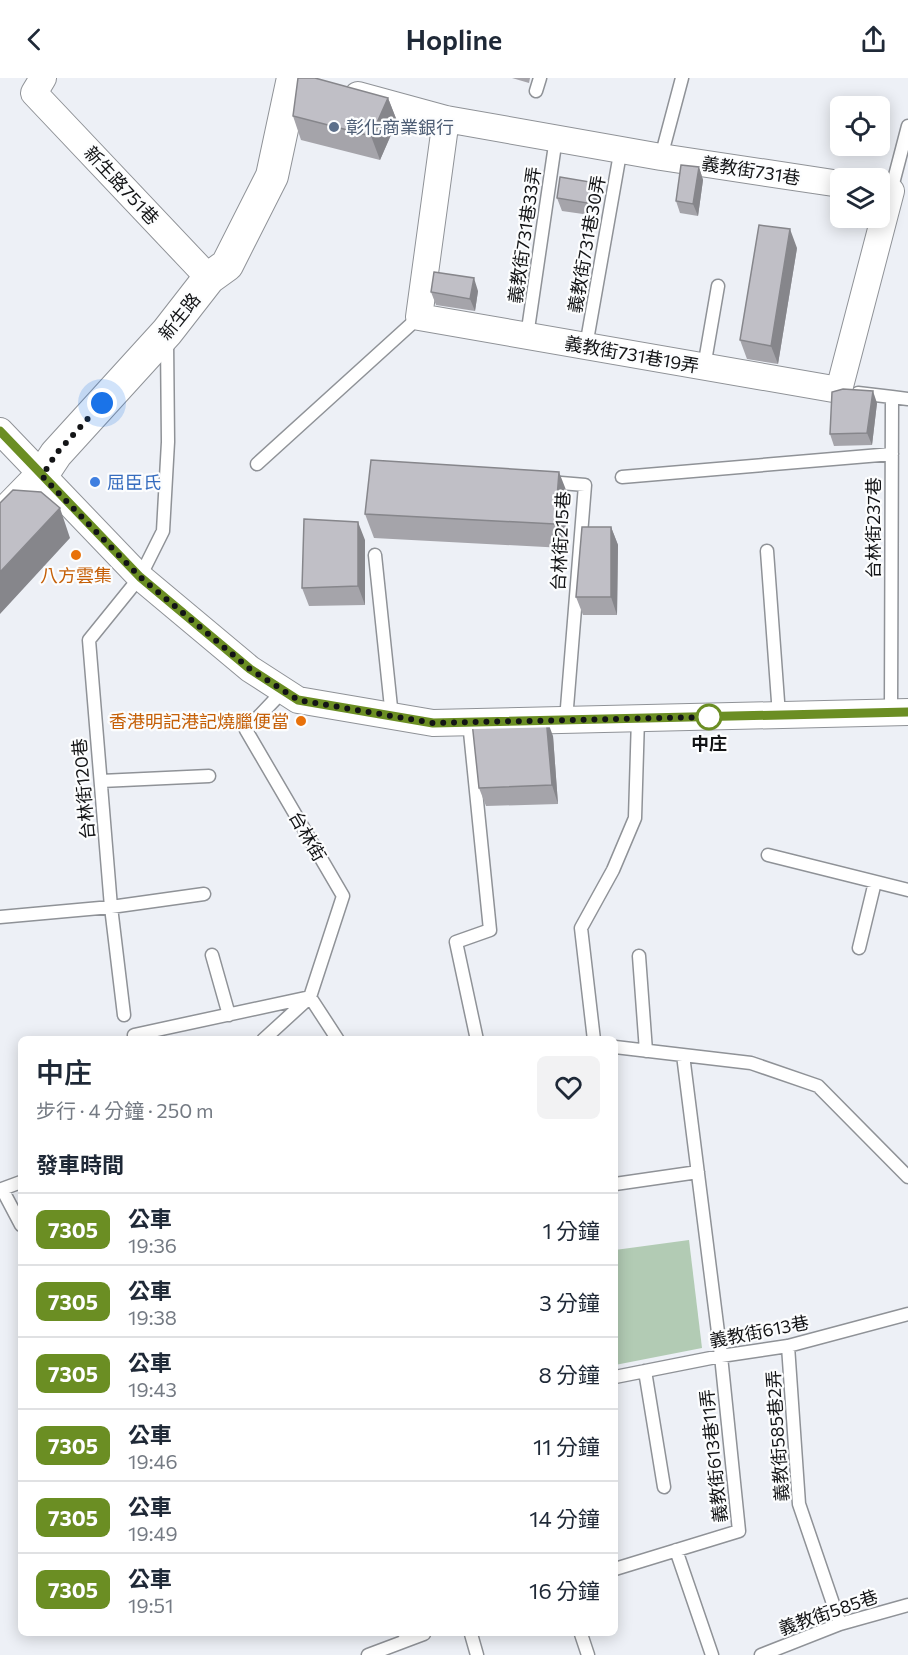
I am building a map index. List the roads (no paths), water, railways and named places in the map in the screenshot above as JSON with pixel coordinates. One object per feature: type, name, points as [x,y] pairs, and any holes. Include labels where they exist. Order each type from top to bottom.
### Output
[{"type":"street","name":"義教街731巷","points":[[315,84],[446,119],[621,148],[661,157],[830,182]]},
{"type":"street","name":"新生路","points":[[0,518],[42,476],[56,454],[167,332],[209,278],[227,265],[315,84]]},
{"type":"street","name":"新生路751巷","points":[[39,85],[209,278]]},
{"type":"street","points":[[419,317],[446,119]]},
{"type":"street","points":[[839,390],[893,192]]},
{"type":"street","name":"義教街731巷19弄","points":[[419,317],[839,390]]},
{"type":"street","points":[[0,431],[140,577],[250,669],[298,700],[433,723],[899,712]]},
{"type":"lane","points":[[536,91],[540,78]]},
{"type":"lane","points":[[661,157],[682,78]]},
{"type":"lane","points":[[893,192],[908,126]]},
{"type":"lane","name":"義教街731巷33弄","points":[[527,336],[556,138]]},
{"type":"lane","name":"義教街731巷30弄","points":[[586,346],[621,148]]},
{"type":"lane","points":[[704,367],[718,286]]},
{"type":"lane","points":[[257,464],[419,317]]},
{"type":"lane","name":"台林街120巷","points":[[124,1015],[111,907],[89,640],[140,577],[163,531],[168,442],[167,332]]},
{"type":"lane","points":[[839,390],[908,399]]},
{"type":"lane","name":"台林街237巷","points":[[892,397],[899,712]]},
{"type":"lane","points":[[622,477],[892,454]]},
{"type":"lane","name":"台林街215巷","points":[[539,481],[585,485],[566,720]]},
{"type":"lane","points":[[767,551],[779,715]]},
{"type":"lane","points":[[375,555],[392,717]]},
{"type":"lane","name":"台林街","points":[[267,1036],[310,997],[343,896],[246,730],[283,690]]},
{"type":"lane","points":[[594,1036],[581,928],[613,870],[635,818],[638,718]]},
{"type":"lane","points":[[469,722],[490,930],[456,942],[476,1036]]},
{"type":"lane","points":[[100,781],[209,776]]},
{"type":"lane","points":[[768,855],[908,890]]},
{"type":"lane","points":[[859,948],[875,882]]},
{"type":"lane","points":[[0,917],[111,907],[204,894]]},
{"type":"lane","points":[[212,955],[229,1015]]},
{"type":"lane","points":[[639,956],[646,1051]]},
{"type":"lane","points":[[139,1036],[310,997],[335,1036]]},
{"type":"lane","points":[[618,1047],[751,1064],[818,1086],[908,1177]]},
{"type":"lane","points":[[683,1055],[721,1356]]},
{"type":"lane","points":[[618,1184],[698,1172]]},
{"type":"lane","points":[[18,1183],[2,1189],[18,1219]]},
{"type":"lane","name":"義教街613巷","points":[[618,1376],[721,1356],[788,1346],[908,1314]]},
{"type":"lane","name":"義教街585巷2弄","points":[[788,1346],[799,1504],[840,1624]]},
{"type":"lane","name":"義教街613巷11弄","points":[[618,1568],[739,1531],[721,1356]]},
{"type":"lane","points":[[645,1371],[664,1486]]},
{"type":"lane","points":[[676,1550],[712,1655]]},
{"type":"lane","name":"義教街585巷","points":[[761,1655],[840,1624],[908,1605]]},
{"type":"lane","points":[[472,1636],[477,1655]]},
{"type":"lane","points":[[582,1636],[588,1655]]},
{"type":"lane","points":[[368,1655],[406,1637]]},
{"type":"place","name":"彰化商業銀行","points":[[334,127]]},
{"type":"place","name":"屈臣氏","points":[[95,482]]},
{"type":"place","name":"八方雲集","points":[[76,555]]},
{"type":"place","name":"中庄","points":[[709,717]]},
{"type":"place","name":"香港明記港記燒臘便當","points":[[301,721]]}]
